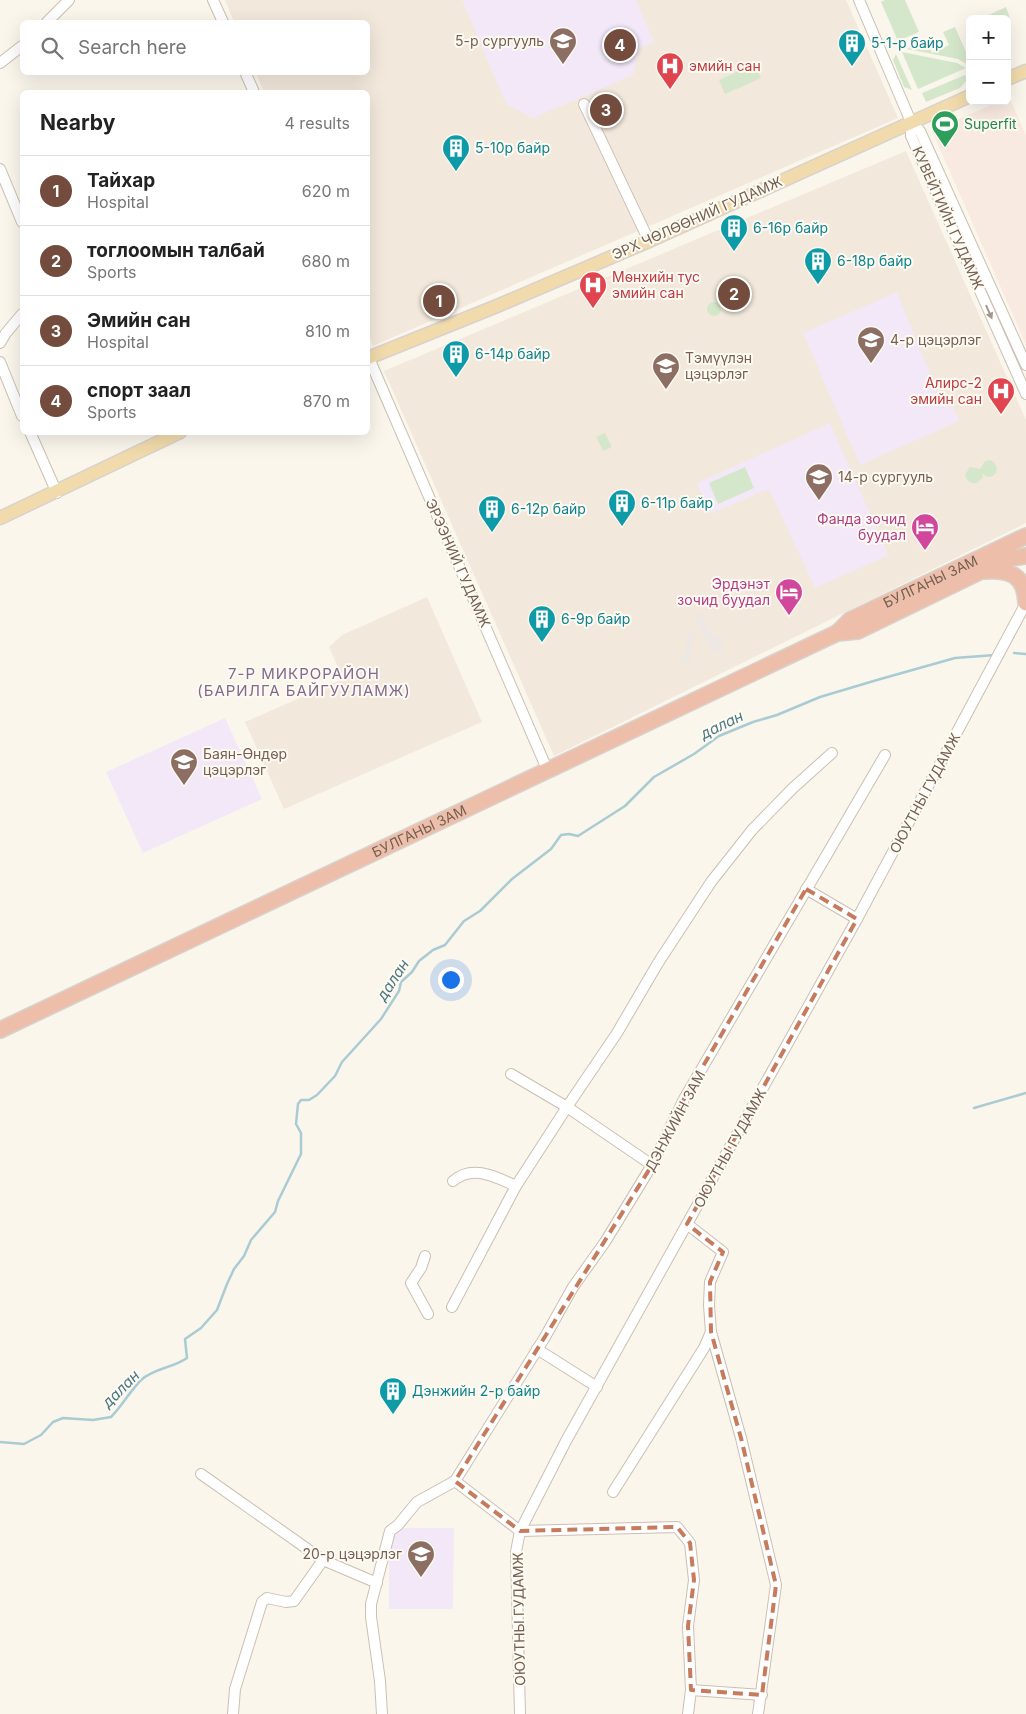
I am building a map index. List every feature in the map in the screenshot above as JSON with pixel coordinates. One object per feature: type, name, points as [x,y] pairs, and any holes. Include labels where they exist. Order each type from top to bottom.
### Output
[{"type":"highway","name":"БУЛГАНЫ ЗАМ","points":[[0,1030],[837,633],[850,620],[1026,536]]},
{"type":"highway","name":"БУЛГАНЫ ЗАМ","points":[[837,633],[858,632],[1006,559],[1026,556]]},
{"type":"highway","points":[[980,571],[998,570],[1017,577],[1025,590],[1026,603]]},
{"type":"main road","points":[[1011,77],[1026,71]]},
{"type":"main road","name":"ЭРХ ЧӨЛӨӨНИЙ ГУДАМЖ","points":[[370,356],[497,306],[966,98]]},
{"type":"main road","points":[[0,518],[56,493],[174,435]]},
{"type":"street","points":[[49,20],[69,0]]},
{"type":"street","points":[[213,0],[222,20]]},
{"type":"street","points":[[859,0],[911,122]]},
{"type":"street","points":[[0,63],[20,48]]},
{"type":"street","points":[[247,75],[253,90]]},
{"type":"street","points":[[584,104],[649,240]]},
{"type":"street","name":"КУВЕЙТИЙН ГУДАМЖ","points":[[911,122],[920,131],[1026,365]]},
{"type":"street","name":"КУВЕЙТИЙН ГУДАМЖ","points":[[911,122],[911,136],[1026,394]]},
{"type":"street","points":[[0,169],[20,217]]},
{"type":"street","points":[[0,343],[20,316]]},
{"type":"street","points":[[0,362],[20,411]]},
{"type":"street","name":"ЭРЭЭНИЙ ГУДАМЖ","points":[[370,362],[547,769]]},
{"type":"street","points":[[0,389],[12,391]]},
{"type":"street","points":[[31,435],[56,493]]},
{"type":"street","name":"ОЮУТНЫ ГУДАМЖ","points":[[520,1714],[516,1552],[520,1531],[566,1442],[857,919],[1026,603]]},
{"type":"street","points":[[452,1307],[516,1186],[617,1033],[658,962],[710,882],[752,830],[793,788],[832,753]]},
{"type":"street","name":"ДЭНЖИЙН ЗАМ","points":[[455,1481],[573,1287],[652,1166],[684,1100],[885,755]]},
{"type":"street","points":[[806,890],[857,919]]},
{"type":"street","points":[[510,1074],[567,1107],[652,1166]]},
{"type":"street","points":[[453,1181],[457,1177],[474,1173],[488,1173],[516,1186]]},
{"type":"street","points":[[688,1224],[723,1252],[710,1282],[711,1332],[741,1438],[776,1585],[758,1714]]},
{"type":"street","points":[[425,1256],[421,1268],[411,1283],[428,1314]]},
{"type":"street","points":[[613,1492],[704,1348],[711,1332]]},
{"type":"street","points":[[537,1349],[597,1387]]},
{"type":"street","points":[[201,1474],[323,1560],[377,1583]]},
{"type":"street","points":[[382,1714],[371,1604],[390,1532],[417,1502],[455,1481],[520,1531],[677,1527],[690,1543],[694,1580],[688,1626],[691,1690],[688,1714]]},
{"type":"street","points":[[233,1714],[235,1689],[262,1602],[267,1598],[286,1602],[294,1601],[323,1560]]},
{"type":"street","points":[[691,1690],[762,1695]]},
{"type":"highlighted area","points":[[806,889],[857,919],[687,1224],[723,1252],[710,1282],[711,1332],[741,1438],[776,1585],[762,1695],[691,1690],[688,1626],[694,1580],[690,1543],[677,1527],[520,1531],[455,1481],[652,1165],[684,1099]]},
{"type":"shaded area","points":[[225,0],[846,0],[898,118],[373,346],[370,339],[370,90],[263,90],[257,75],[370,75],[370,20],[233,20]]},
{"type":"shaded area","name":"5-р сургууль","points":[[462,0],[636,0],[654,42],[640,48],[633,75],[533,118],[506,104]]},
{"type":"shaded area","points":[[1011,101],[1026,135],[1026,345],[932,131],[991,105],[1011,105]]},
{"type":"shaded area","points":[[906,151],[1026,420],[1026,523],[554,756],[384,371]]},
{"type":"shaded area","name":"4-р цэцэрлэг","points":[[897,292],[939,396],[951,402],[959,421],[860,465],[803,333]]},
{"type":"shaded area","name":"14-р сургууль","points":[[830,423],[887,552],[887,556],[815,588],[769,489],[710,514],[697,483]]},
{"type":"shaded area","points":[[427,597],[482,722],[284,809],[245,722],[343,679],[329,647],[342,635]]},
{"type":"shaded area","points":[[700,612],[712,636],[718,634],[725,648],[712,654],[694,615]]},
{"type":"shaded area","points":[[691,627],[695,637],[689,662],[681,664]]},
{"type":"shaded area","name":"Баян-Өндөр цэцэрлэг","points":[[225,718],[262,799],[143,853],[106,772]]},
{"type":"shaded area","name":"20-р цэцэрлэг","points":[[399,1528],[454,1528],[453,1609],[389,1609],[389,1547]]},
{"type":"green space","points":[[885,0],[905,0],[919,32],[898,41],[881,2]]},
{"type":"green space","points":[[1006,7],[1009,15],[989,15]]},
{"type":"green space","points":[[955,27],[966,52],[966,64],[958,59],[907,49],[926,40],[932,53],[949,45],[943,32]]},
{"type":"green space","points":[[902,52],[957,63],[966,68],[918,89]]},
{"type":"green space","points":[[896,54],[912,90],[904,87],[893,60]]},
{"type":"green space","points":[[754,64],[761,78],[725,94],[719,80]]},
{"type":"green space","points":[[965,75],[966,78],[966,81],[960,88],[926,102],[922,93]]},
{"type":"green space","points":[[743,280],[750,297],[725,307],[718,291]]},
{"type":"green space","points":[[711,302],[717,302],[721,309],[717,316],[711,316],[707,312],[707,306]]},
{"type":"green space","points":[[605,433],[612,447],[603,451],[596,437]]},
{"type":"green space","points":[[990,460],[995,464],[997,470],[995,474],[988,477],[982,474],[983,477],[977,483],[972,483],[968,480],[965,475],[970,467],[980,469],[985,461]]},
{"type":"green space","points":[[745,467],[754,488],[718,504],[709,483]]},
{"type":"waterway","points":[[1014,653],[1026,654]]},
{"type":"waterway","name":"далан","points":[[0,1442],[24,1444],[41,1435],[53,1422],[63,1418],[93,1420],[111,1417],[146,1376],[187,1358],[185,1339],[201,1328],[217,1310],[234,1269],[244,1256],[251,1240],[275,1212],[278,1201],[301,1154],[301,1133],[296,1124],[298,1104],[301,1100],[309,1100],[317,1095],[335,1076],[342,1062],[381,1019],[399,991],[401,982],[412,972],[419,961],[433,950],[445,945],[464,921],[480,911],[512,879],[551,849],[561,835],[578,836],[625,806],[654,777],[694,754],[719,736],[820,697],[877,680],[955,658],[995,655]]},
{"type":"waterway","points":[[974,1108],[1026,1093]]},
{"type":"place","name":"спорт заал","points":[[620,45]]},
{"type":"place","name":"5-р сургууль","points":[[563,65]]},
{"type":"place","name":"5-1-р байр","points":[[852,67]]},
{"type":"place","name":"эмийн сан","points":[[670,90]]},
{"type":"place","name":"Эмийн сан","points":[[606,110]]},
{"type":"place","name":"Superfit","points":[[945,148]]},
{"type":"place","name":"5-10р байр","points":[[456,172]]},
{"type":"place","name":"6-16р байр","points":[[734,252]]},
{"type":"place","name":"6-18р байр","points":[[818,285]]},
{"type":"place","name":"тоглоомын талбай","points":[[734,294]]},
{"type":"place","name":"Тайхар","points":[[439,301]]},
{"type":"place","name":"Мөнхийн тус эмийн сан","points":[[593,309]]},
{"type":"place","name":"4-р цэцэрлэг","points":[[871,364]]},
{"type":"place","name":"6-14р байр","points":[[456,378]]},
{"type":"place","name":"Тэмүүлэн цэцэрлэг","points":[[666,390]]},
{"type":"place","name":"Aлирс-2 эмийн сан","points":[[1001,415]]},
{"type":"place","name":"14-р сургууль","points":[[819,501]]},
{"type":"place","name":"6-11р байр","points":[[622,527]]},
{"type":"place","name":"6-12р байр","points":[[492,533]]},
{"type":"place","name":"Фанда зочид буудал","points":[[925,551]]},
{"type":"place","name":"Эрдэнэт зочид буудал","points":[[789,616]]},
{"type":"place","name":"6-9р байр","points":[[542,643]]},
{"type":"place","name":"Баян-Өндөр цэцэрлэг","points":[[184,786]]},
{"type":"place","name":"Дэнжийн 2-р байр","points":[[393,1415]]},
{"type":"place","name":"20-р цэцэрлэг","points":[[421,1578]]},
{"type":"district","name":"7-Р МИКРОРАЙОН (БАРИЛГА БАЙГУУЛАМЖ)","points":[[304,682]]}]
